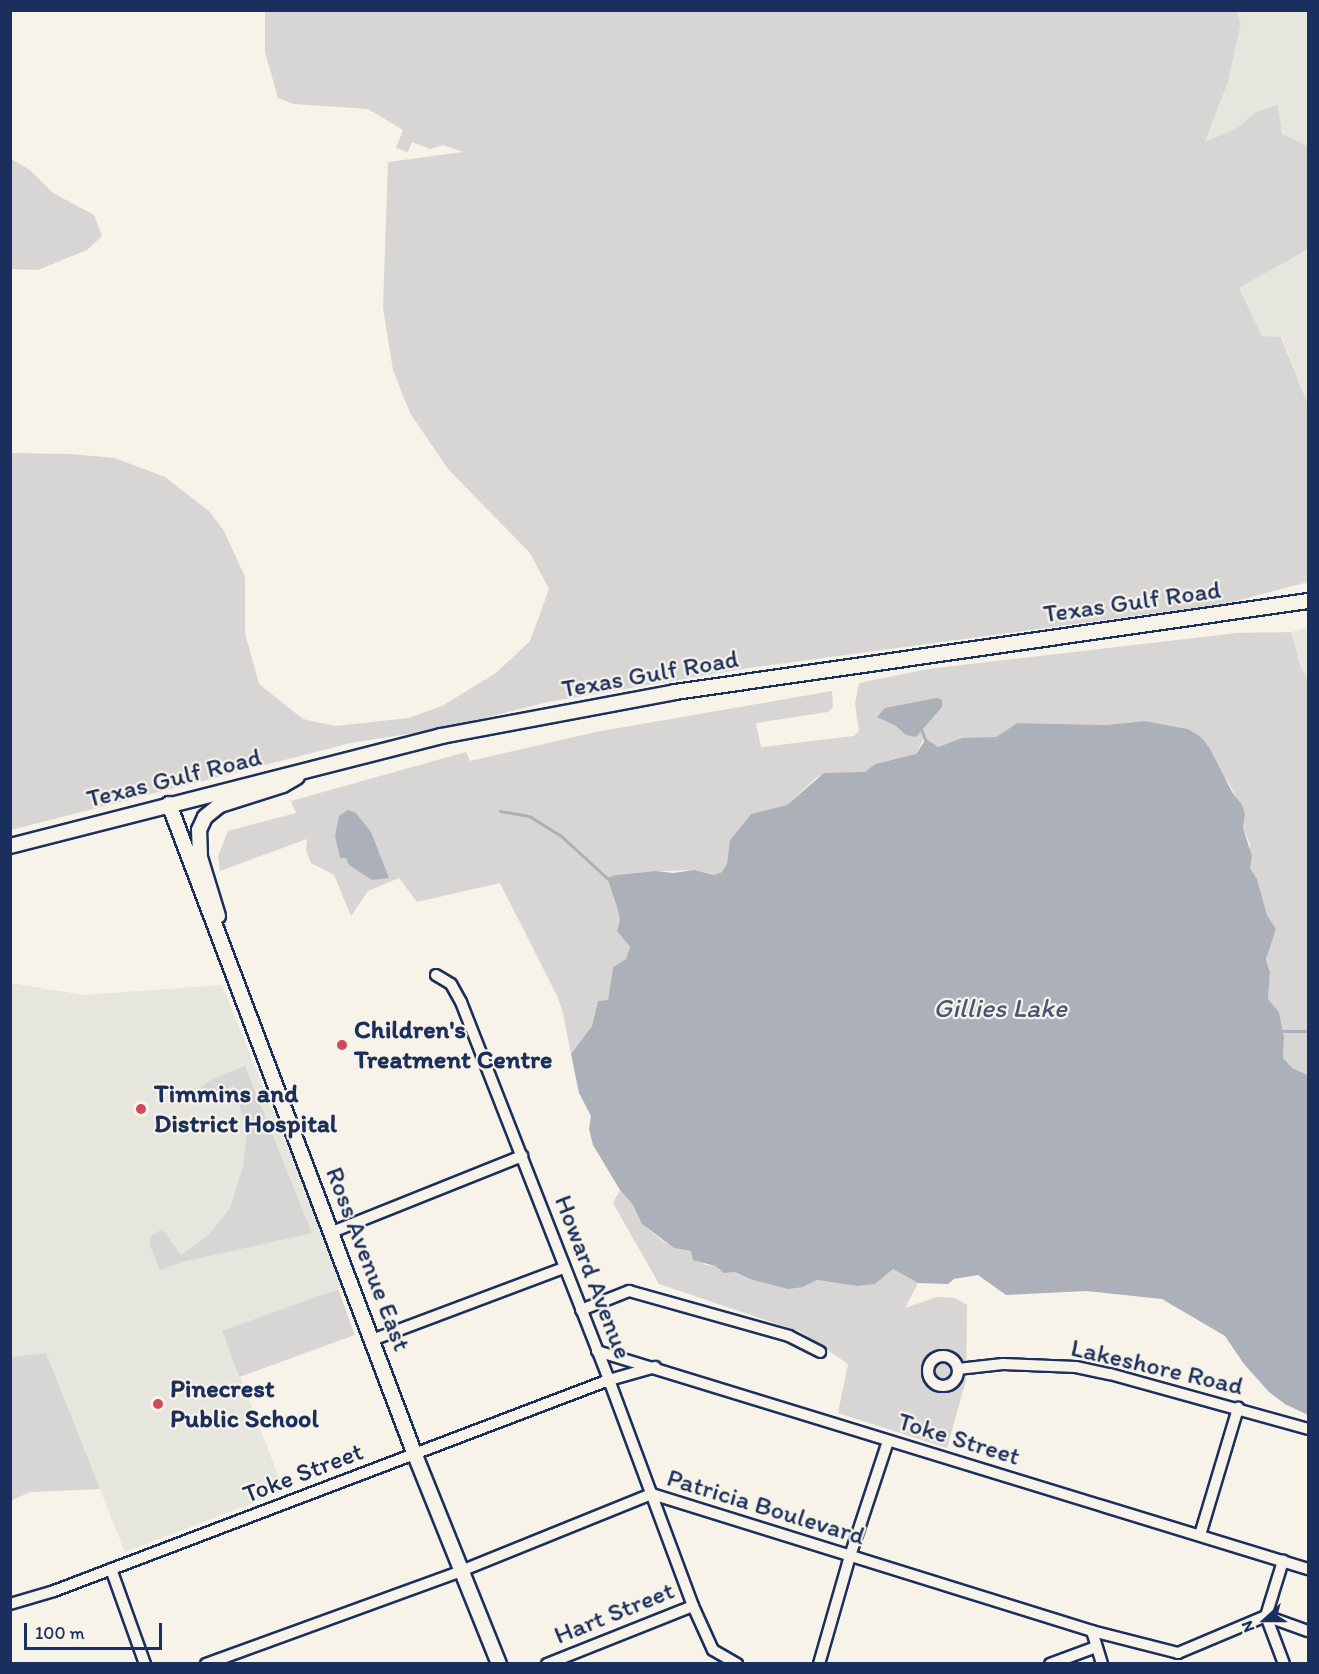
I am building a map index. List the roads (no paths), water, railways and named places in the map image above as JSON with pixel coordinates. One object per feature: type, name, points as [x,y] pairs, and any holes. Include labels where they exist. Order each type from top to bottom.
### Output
[{"type":"main road","name":"Texas Gulf Road","points":[[10,846],[441,736],[675,692],[1308,601]]},
{"type":"main road","points":[[219,937],[218,911],[198,848],[199,830],[205,817],[220,805],[283,785],[312,768]]},
{"type":"main road","name":"Ross Avenue East","points":[[169,804],[415,1455],[499,1664]]},
{"type":"street","name":"Howard Avenue","points":[[436,975],[451,984],[461,1002],[609,1380],[693,1606]]},
{"type":"street","points":[[332,1232],[522,1156]]},
{"type":"street","points":[[372,1340],[564,1268]]},
{"type":"street","points":[[581,1310],[629,1291],[789,1336],[820,1352]]},
{"type":"street","name":"Toke Street","points":[[597,1350],[1308,1569]]},
{"type":"street","name":"Lakeshore Road","points":[[958,1369],[1003,1364],[1076,1367],[1238,1408],[1308,1429]]},
{"type":"street","name":"Toke Street","points":[[10,1604],[54,1591],[609,1380],[655,1367]]},
{"type":"street","points":[[1200,1535],[1238,1408]]},
{"type":"street","points":[[819,1664],[850,1556],[888,1441]]},
{"type":"street","name":"Patricia Boulevard","points":[[206,1664],[461,1570],[652,1494],[1092,1631],[1178,1653],[1266,1616]]},
{"type":"street","points":[[1283,1561],[1266,1616],[1284,1664]]},
{"type":"street","points":[[111,1569],[145,1664]]},
{"type":"street","name":"Hart Street","points":[[547,1664],[693,1606],[713,1650],[737,1664]]},
{"type":"street","points":[[1266,1616],[1308,1631]]},
{"type":"street","points":[[1092,1631],[1102,1664]]},
{"type":"street","points":[[1050,1664],[1096,1647]]},
{"type":"water","points":[[937,698],[942,700],[942,707],[916,737],[906,735],[896,726],[877,717],[885,708]]},
{"type":"water","name":"Gillies Lake","points":[[1145,721],[1188,729],[1202,738],[1210,749],[1232,792],[1242,805],[1245,814],[1243,828],[1252,856],[1250,868],[1257,879],[1267,915],[1276,929],[1266,959],[1270,972],[1268,999],[1279,1012],[1284,1037],[1283,1058],[1292,1068],[1308,1075],[1308,1415],[1285,1404],[1269,1392],[1244,1364],[1225,1336],[1162,1299],[1086,1291],[1006,1295],[978,1275],[954,1279],[948,1284],[918,1283],[893,1269],[875,1284],[857,1286],[817,1280],[803,1287],[788,1289],[750,1279],[735,1272],[724,1273],[715,1266],[693,1260],[691,1251],[674,1248],[642,1224],[633,1205],[620,1190],[593,1145],[589,1129],[591,1116],[579,1093],[571,1054],[592,1026],[598,1001],[608,1000],[613,967],[626,959],[630,947],[617,931],[620,920],[607,878],[655,871],[673,873],[694,870],[714,875],[722,872],[727,864],[730,840],[751,814],[787,805],[824,773],[865,772],[875,764],[916,754],[926,739],[938,747],[962,738],[996,737],[1017,723],[1106,725]]},
{"type":"water","points":[[348,810],[356,813],[371,832],[389,878],[372,880],[349,865],[346,858],[340,858],[335,836],[339,816]]},
{"type":"waterway","points":[[921,729],[926,742]]},
{"type":"waterway","points":[[500,811],[529,816],[560,835],[607,878]]},
{"type":"waterway","points":[[1283,1031],[1308,1031]]},
{"type":"place","name":"Children's Treatment Centre","points":[[342,1045]]},
{"type":"place","name":"Timmins and District Hospital","points":[[141,1109]]},
{"type":"place","name":"Pinecrest Public School","points":[[158,1404]]}]
